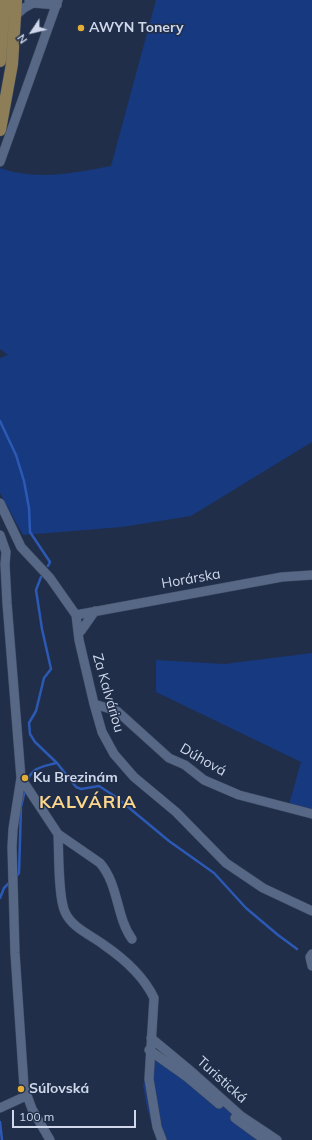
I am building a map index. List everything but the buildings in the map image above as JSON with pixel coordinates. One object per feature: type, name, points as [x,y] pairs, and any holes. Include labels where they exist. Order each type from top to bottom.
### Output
[{"type":"main road","points":[[0,61],[4,0]]},
{"type":"main road","points":[[0,130],[12,64],[16,0]]},
{"type":"street","points":[[0,162],[57,3],[31,1],[15,16]]},
{"type":"street","name":"Za Kalváriou","points":[[0,503],[21,547],[50,578],[76,615],[79,640],[94,704],[102,732],[114,754],[134,777],[176,812],[226,863],[263,888],[312,911]]},
{"type":"street","points":[[0,535],[6,552],[5,564],[7,604],[26,783],[58,834],[100,863],[106,869],[115,891],[126,931],[132,940]]},
{"type":"street","points":[[6,552],[21,547]]},
{"type":"street","name":"Horárska","points":[[76,615],[282,577],[312,575]]},
{"type":"street","points":[[81,631],[95,611]]},
{"type":"street","name":"Dúhová","points":[[94,704],[117,711],[169,758],[185,765],[204,780],[239,795],[312,814]]},
{"type":"street","points":[[26,783],[18,789],[13,829],[13,884],[20,1036],[26,1096],[50,1140]]},
{"type":"street","points":[[58,834],[64,911],[75,926],[105,945],[149,987],[154,998],[149,1050],[149,1079],[157,1127],[162,1140]]},
{"type":"street","points":[[312,954],[310,957],[312,966]]},
{"type":"street","name":"Turistická","points":[[151,1038],[241,1116],[277,1140]]},
{"type":"street","name":"Turistická","points":[[149,1050],[187,1077],[244,1126],[265,1140]]},
{"type":"street","points":[[2,1107],[26,1096]]},
{"type":"shaded area","points":[[156,0],[312,0],[312,442],[191,516],[122,527],[23,535],[0,493],[0,358],[8,355],[0,349],[0,168],[14,172],[41,175],[69,173],[111,166]]},
{"type":"shaded area","points":[[312,653],[312,811],[288,808],[301,762],[156,692],[156,660],[224,664]]},
{"type":"shaded area","points":[[152,1055],[174,1066],[266,1140],[156,1140],[147,1108],[143,1085]]},
{"type":"waterway","points":[[0,421],[16,455],[24,481],[29,508],[30,532],[50,562],[48,566]]},
{"type":"waterway","points":[[41,577],[36,590],[42,629],[51,669],[44,678],[36,711],[29,723],[30,734],[35,742],[57,763],[76,787],[81,789],[99,786],[116,797],[169,841],[214,873],[246,908],[297,949]]},
{"type":"waterway","points":[[27,783],[31,774],[38,768],[56,763]]},
{"type":"waterway","points":[[16,877],[19,873],[21,807],[25,790]]},
{"type":"waterway","points":[[0,898],[4,888],[10,882]]},
{"type":"waterway","points":[[0,1122],[2,1140]]},
{"type":"place","name":"AWYN Tonery","points":[[81,28]]},
{"type":"place","name":"Ku Brezinám","points":[[25,778]]},
{"type":"place","name":"Súľovská","points":[[21,1089]]},
{"type":"district","name":"KALVÁRIA","points":[[88,803]]}]
